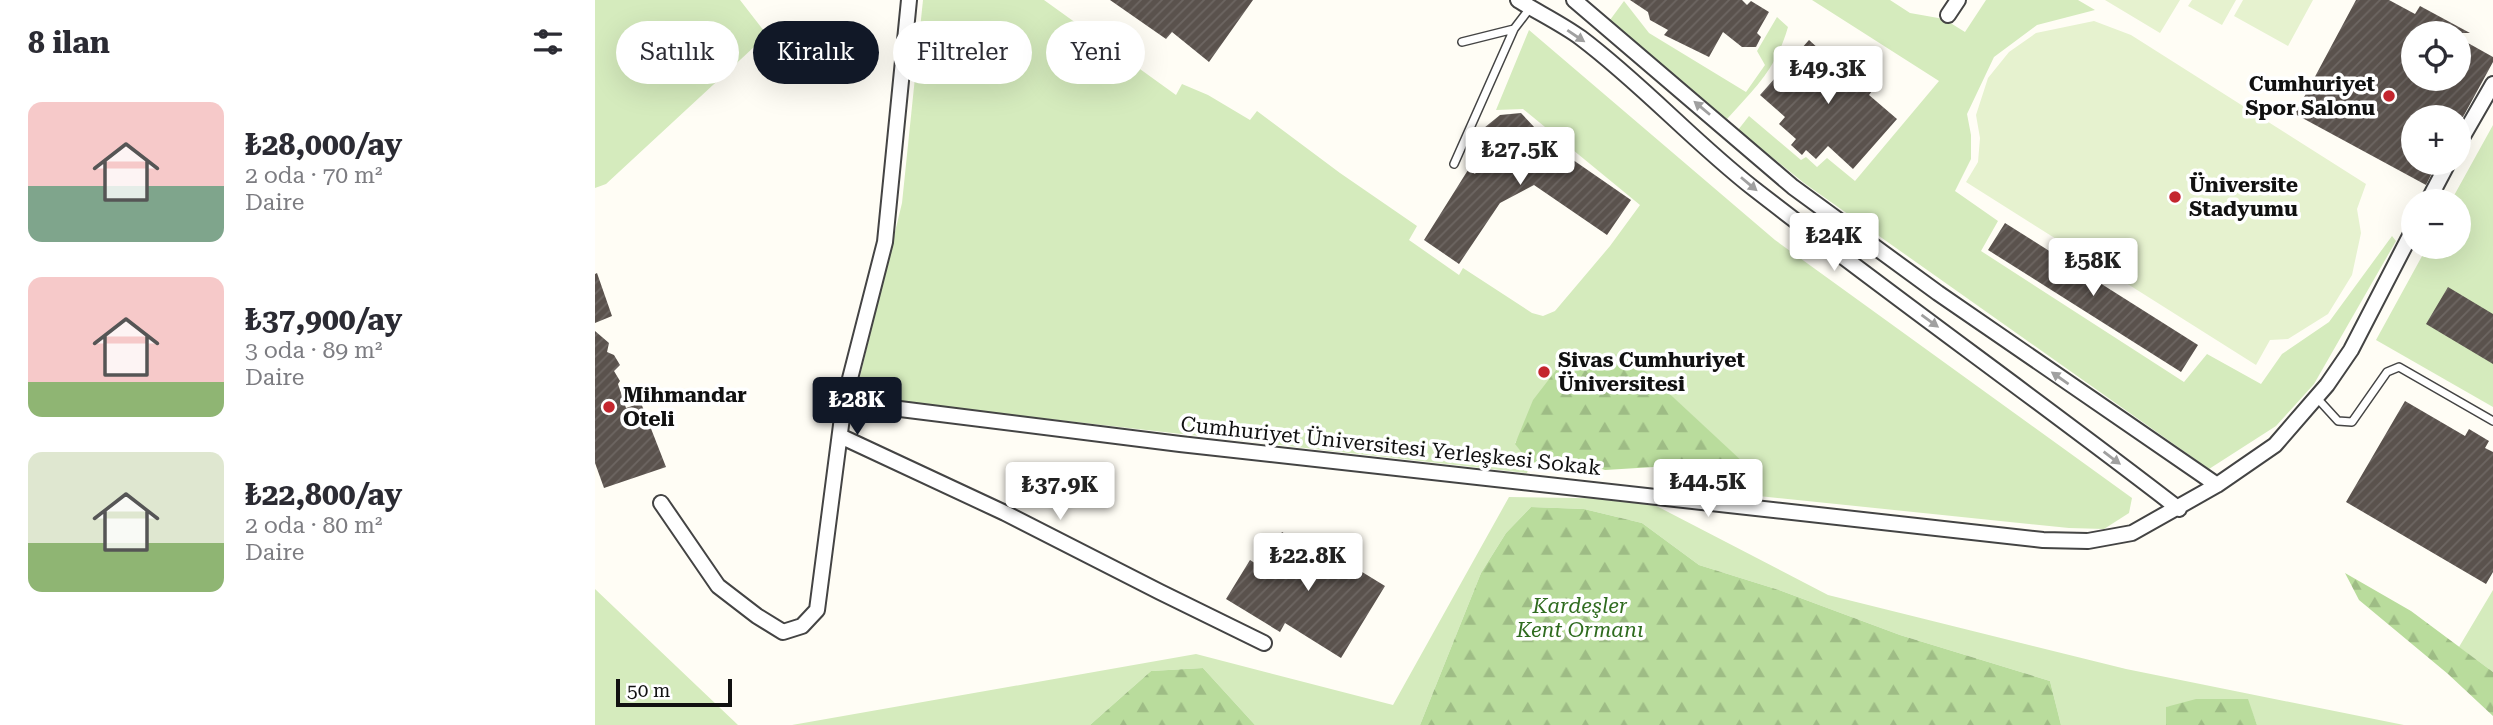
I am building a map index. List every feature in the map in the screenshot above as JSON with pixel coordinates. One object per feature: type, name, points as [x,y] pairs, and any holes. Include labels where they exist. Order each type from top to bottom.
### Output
[{"type":"street","points":[[660,503],[718,586],[757,616],[783,632],[802,626],[817,610],[844,402],[885,242],[909,0]]},
{"type":"street","points":[[1574,0],[1793,187],[1938,293],[2217,485]]},
{"type":"street","points":[[1948,15],[1958,0]]},
{"type":"street","points":[[1524,4],[1580,37],[1746,183],[2179,509]]},
{"type":"street","points":[[2471,123],[2493,84]]},
{"type":"street","name":"Cumhuriyet Üniversitesi Yerleşkesi Sokak","points":[[844,402],[1193,445],[2043,540],[2088,541],[2132,533],[2179,509],[2275,445],[2351,350],[2401,253]]},
{"type":"street","points":[[840,436],[1006,513],[1264,643]]},
{"type":"lane","points":[[1454,164],[1524,4]]},
{"type":"lane","points":[[1462,41],[1514,29]]},
{"type":"lane","points":[[2316,397],[2338,421],[2352,422],[2387,372],[2399,367],[2493,421]]},
{"type":"green space","points":[[595,0],[740,0],[756,21],[753,21],[753,48],[739,61],[739,21],[616,21],[616,84],[714,84],[606,184],[595,188]]},
{"type":"green space","points":[[923,0],[1044,0],[1073,21],[1046,21],[1046,84],[1145,84],[1145,73],[1176,95],[1182,84],[1208,95],[1250,120],[1257,111],[1417,226],[1409,240],[1459,275],[1463,268],[1532,313],[1543,316],[1555,311],[1610,246],[1640,205],[1523,109],[1496,110],[1529,30],[1775,240],[2132,498],[2129,513],[2104,529],[2069,528],[1739,494],[1758,477],[1628,355],[1570,352],[1515,443],[1530,463],[1527,473],[855,397],[902,203],[914,84],[1032,84],[1032,21],[921,21]]},
{"type":"green space","points":[[1812,0],[1890,0],[1910,13],[1944,19],[1965,32],[1986,0],[2078,0],[2095,10],[2037,25],[1994,57],[1967,114],[1971,135],[1971,159],[1955,191],[1998,221],[1981,251],[2184,382],[2207,354],[2261,384],[2282,354],[2329,322],[2392,236],[2396,241],[2314,384],[2276,426],[2209,469],[1804,183],[1738,130],[1749,116],[1801,160],[1806,157],[1817,167],[1827,158],[1855,181],[1939,81]]},
{"type":"green space","points":[[2105,0],[2180,0],[2160,33]]},
{"type":"green space","points":[[2192,0],[2236,0],[2222,25],[2188,6]]},
{"type":"green space","points":[[2243,0],[2313,0],[2288,46],[2234,16]]},
{"type":"green space","points":[[1624,1],[1649,33],[1746,92],[1765,65],[1757,51],[1777,17],[1788,27],[1771,66],[1727,119],[1610,20]]},
{"type":"green space","name":"Üniversite Stadyumu","points":[[2094,21],[2131,35],[2366,184],[2357,209],[2361,233],[2352,275],[2328,314],[2288,339],[2270,340],[2256,365],[1966,182],[1978,162],[1980,138],[1976,115],[1988,78],[2009,52],[2036,33]]},
{"type":"green space","points":[[2493,125],[2493,407],[2376,340],[2420,259],[2471,259],[2471,189],[2458,189],[2465,175],[2471,175],[2471,165]]},
{"type":"green space","points":[[1570,352],[1628,355],[1759,477],[1739,494],[1705,479],[1654,467],[1605,470],[1571,458],[1530,463],[1515,444],[1533,400]]},
{"type":"green space","points":[[1509,497],[1643,499],[1828,595],[2126,669],[2404,725],[2257,725],[2247,699],[2166,707],[2166,725],[2061,725],[2050,681],[1900,635],[1779,590],[1699,565],[1642,523],[1584,509],[1531,507],[1506,533],[1481,573],[1420,725],[1255,725],[1203,668],[1151,671],[1090,725],[792,725],[1196,654],[1393,705]]},
{"type":"green space","name":"Kardeşler Kent Ormanı","points":[[1531,507],[1584,509],[1642,523],[1699,565],[1779,590],[1900,635],[2050,681],[2061,725],[1420,725],[1481,573],[1506,533]]},
{"type":"green space","points":[[2345,573],[2411,611],[2493,672],[2493,716],[2448,674],[2359,600]]},
{"type":"green space","points":[[595,589],[738,725],[595,725]]},
{"type":"green space","points":[[2493,590],[2493,672],[2459,647]]},
{"type":"green space","points":[[1203,668],[1255,725],[1090,725],[1151,671]]},
{"type":"green space","points":[[2196,699],[2248,699],[2257,725],[2166,725],[2166,707]]},
{"type":"building","points":[[1110,0],[1253,0],[1209,62],[1172,32],[1166,39],[1145,24],[1145,21],[1140,21]]},
{"type":"building","points":[[1630,0],[1742,0],[1747,5],[1751,1],[1769,12],[1757,33],[1761,37],[1756,47],[1742,47],[1723,32],[1709,57],[1664,35],[1668,30],[1650,20],[1648,12]]},
{"type":"building","name":"Cumhuriyet Spor Salonu","points":[[2356,0],[2389,0],[2415,14],[2420,6],[2448,21],[2401,21],[2401,91],[2471,91],[2471,45],[2493,57],[2493,62],[2470,105],[2401,105],[2401,171],[2295,114]]},
{"type":"building","points":[[1809,40],[1830,59],[1836,53],[1875,87],[1869,95],[1897,119],[1853,169],[1828,146],[1816,159],[1806,150],[1802,155],[1791,145],[1796,139],[1779,124],[1785,117],[1760,95]]},
{"type":"building","points":[[1521,113],[1535,128],[1534,146],[1557,162],[1563,153],[1631,200],[1607,235],[1534,185],[1500,203],[1459,264],[1424,240],[1468,170],[1475,174],[1486,157],[1484,128],[1500,115]]},
{"type":"building","name":"Cumhuriyet Spor Salonu","points":[[2408,175],[2431,175],[2426,185]]},
{"type":"building","points":[[2005,223],[2198,345],[2181,372],[1988,250]]},
{"type":"building","points":[[597,273],[612,316],[595,323],[595,274]]},
{"type":"building","points":[[2448,287],[2493,314],[2493,364],[2426,324]]},
{"type":"building","name":"Mihmandar Oteli","points":[[595,331],[609,343],[607,352],[614,355],[620,365],[614,371],[620,381],[618,384],[626,408],[641,403],[666,467],[604,488],[595,463]]},
{"type":"building","points":[[2405,401],[2465,436],[2469,429],[2489,441],[2485,448],[2493,452],[2493,572],[2486,584],[2346,502]]},
{"type":"building","points":[[1282,532],[1301,544],[1305,537],[1385,586],[1341,658],[1285,623],[1280,632],[1226,599],[1250,560],[1261,567]]},
{"type":"place","name":"Cumhuriyet Spor Salonu","points":[[2389,96]]},
{"type":"place","name":"Üniversite Stadyumu","points":[[2175,197]]},
{"type":"place","name":"Sivas Cumhuriyet Üniversitesi","points":[[1544,372]]},
{"type":"place","name":"Mihmandar Oteli","points":[[609,407]]}]
